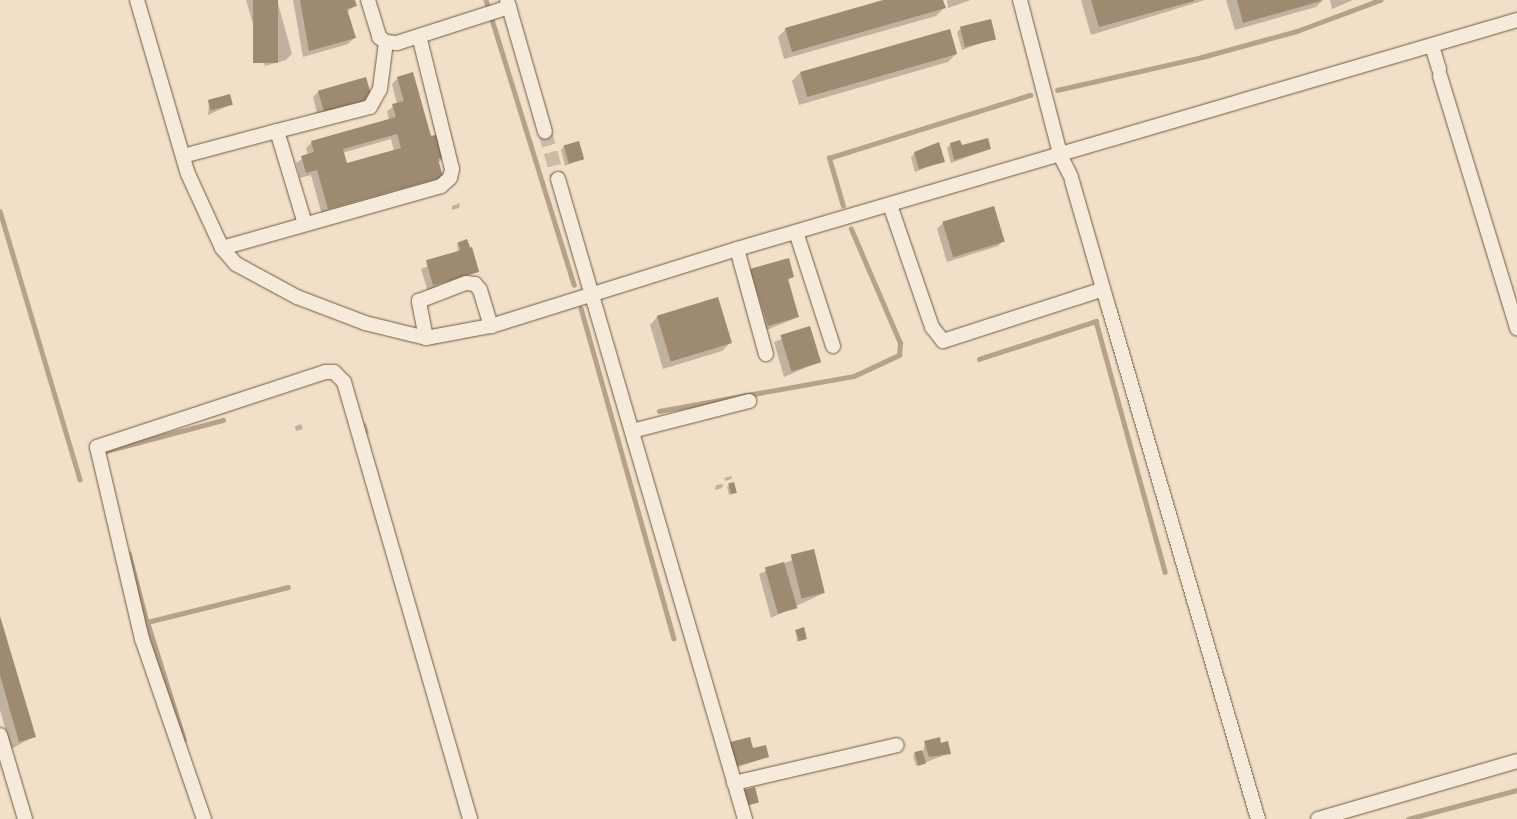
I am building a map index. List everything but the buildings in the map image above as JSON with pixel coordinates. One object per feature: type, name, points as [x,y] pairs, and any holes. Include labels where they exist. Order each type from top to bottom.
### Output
[{"type":"lane","points":[[137,0],[182,156],[199,205],[222,248],[236,264],[297,297],[365,323],[426,338],[491,326],[593,296],[737,249],[1061,156],[1517,20]]},
{"type":"lane","points":[[368,0],[379,37],[386,42],[419,36],[508,3],[545,132]]},
{"type":"lane","points":[[1020,0],[1061,156],[1072,179],[1258,819]]},
{"type":"lane","points":[[222,248],[441,186],[450,178],[452,169],[419,36]]},
{"type":"lane","points":[[182,156],[370,107],[380,89],[386,42]]},
{"type":"lane","points":[[1432,46],[1517,328]]},
{"type":"lane","points":[[277,131],[305,224]]},
{"type":"lane","points":[[558,179],[744,819]]},
{"type":"lane","points":[[890,204],[932,327],[943,341],[1103,289]]},
{"type":"lane","points":[[796,232],[833,346]]},
{"type":"lane","points":[[737,249],[766,354]]},
{"type":"lane","points":[[426,338],[419,301],[466,283],[475,284],[480,290],[491,326]]},
{"type":"lane","points":[[204,819],[142,639],[97,447],[325,372],[334,372],[344,382],[470,819]]},
{"type":"lane","points":[[632,431],[749,401]]},
{"type":"lane","points":[[0,735],[25,819]]},
{"type":"lane","points":[[734,782],[897,745]]},
{"type":"lane","points":[[1318,819],[1517,761]]},
{"type":"waterway","points":[[486,0],[574,285]]},
{"type":"waterway","points":[[1057,90],[1202,57],[1297,31],[1380,0]]},
{"type":"waterway","points":[[843,206],[829,158],[1030,95]]},
{"type":"waterway","points":[[0,211],[80,479]]},
{"type":"waterway","points":[[659,411],[854,376],[899,355],[900,343],[851,229]]},
{"type":"waterway","points":[[581,308],[674,638]]},
{"type":"waterway","points":[[979,359],[1096,321],[1165,572]]},
{"type":"waterway","points":[[106,451],[223,420]]},
{"type":"waterway","points":[[129,553],[147,622]]},
{"type":"waterway","points":[[184,740],[147,622],[288,587]]},
{"type":"waterway","points":[[1408,819],[1517,790]]},
{"type":"tunnel","points":[[545,132],[558,179]]}]
